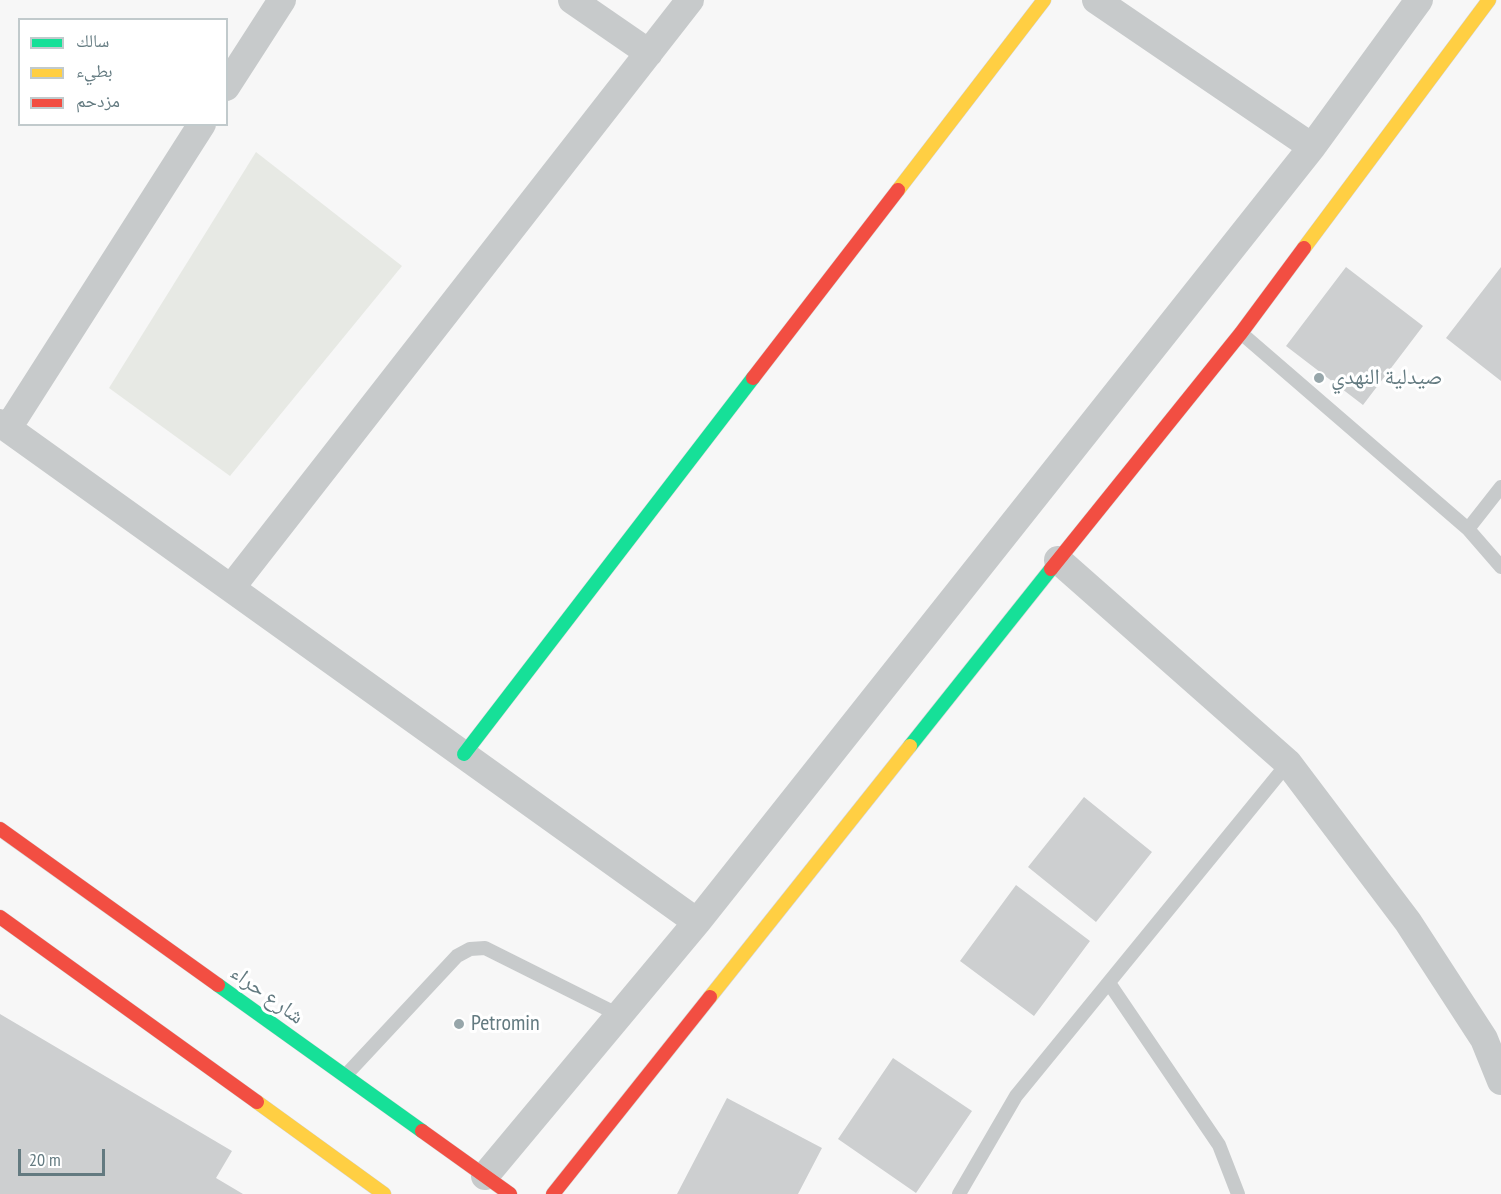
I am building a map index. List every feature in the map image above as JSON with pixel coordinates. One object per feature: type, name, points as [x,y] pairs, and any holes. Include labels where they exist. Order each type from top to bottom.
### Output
[{"type":"street","points":[[228,84],[282,0]]},
{"type":"street","points":[[572,0],[649,53]]},
{"type":"street","points":[[231,588],[690,0]]},
{"type":"street","points":[[464,754],[1044,0]]},
{"type":"street","points":[[1096,0],[1311,147]]},
{"type":"street","points":[[485,1176],[697,922],[1311,147],[1419,0]]},
{"type":"street","points":[[553,1194],[1241,333],[1488,0]]},
{"type":"street","points":[[201,126],[4,426],[697,922]]},
{"type":"street","points":[[1058,560],[1288,763],[1408,922],[1484,1039],[1501,1081]]},
{"type":"street","name":"شارع حراء","points":[[0,829],[510,1194]]},
{"type":"street","points":[[0,917],[384,1194]]},
{"type":"lane","points":[[1241,333],[1468,529],[1501,567]]},
{"type":"lane","points":[[1468,529],[1501,487]]},
{"type":"lane","points":[[958,1194],[1016,1096],[1288,763]]},
{"type":"lane","points":[[345,1076],[457,956],[470,949],[485,948],[619,1015]]},
{"type":"lane","points":[[1109,982],[1219,1145],[1238,1194]]},
{"type":"shaded area","points":[[256,152],[402,266],[230,476],[109,388]]},
{"type":"building","points":[[1346,267],[1423,326],[1363,405],[1286,346]]},
{"type":"building","points":[[1501,267],[1501,381],[1446,338]]},
{"type":"building","points":[[1084,797],[1152,852],[1096,922],[1028,867]]},
{"type":"building","points":[[1016,885],[1090,941],[1034,1016],[960,961]]},
{"type":"building","points":[[0,1014],[232,1151],[216,1178],[243,1194],[0,1194]]},
{"type":"building","points":[[893,1058],[972,1111],[916,1193],[838,1139]]},
{"type":"building","points":[[727,1098],[822,1148],[798,1194],[677,1194]]},
{"type":"traffic: fast","points":[[464,754],[753,378]]},
{"type":"traffic: fast","points":[[910,746],[1051,569]]},
{"type":"traffic: fast","points":[[218,985],[422,1131]]},
{"type":"traffic: slow","points":[[898,190],[1044,0]]},
{"type":"traffic: slow","points":[[1304,248],[1489,0]]},
{"type":"traffic: slow","points":[[710,997],[910,746]]},
{"type":"traffic: slow","points":[[257,1102],[384,1194]]},
{"type":"traffic: jam","points":[[753,378],[898,190]]},
{"type":"traffic: jam","points":[[1051,569],[1241,333],[1304,248]]},
{"type":"traffic: jam","points":[[0,829],[218,985]]},
{"type":"traffic: jam","points":[[0,917],[257,1102]]},
{"type":"traffic: jam","points":[[553,1194],[710,997]]},
{"type":"traffic: jam","points":[[422,1131],[510,1194]]},
{"type":"place","name":"صيدلية النهدي","points":[[1319,378]]},
{"type":"place","name":"Petromin","points":[[459,1024]]}]
